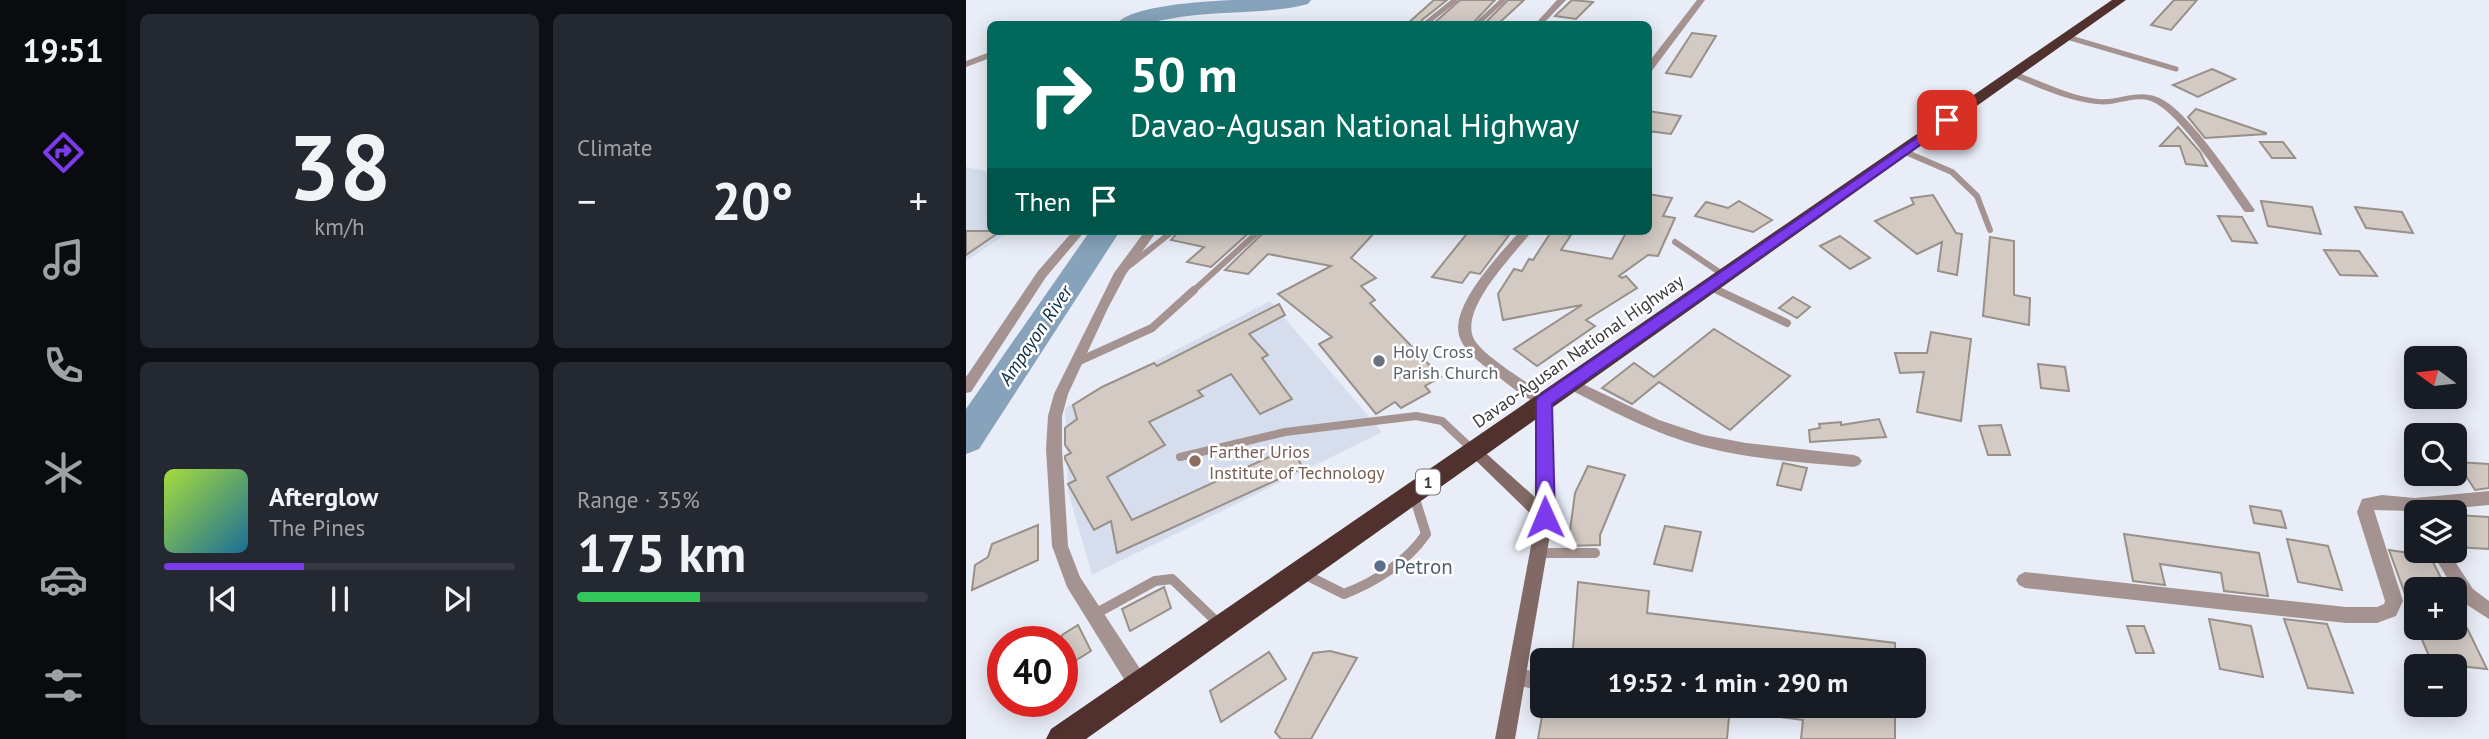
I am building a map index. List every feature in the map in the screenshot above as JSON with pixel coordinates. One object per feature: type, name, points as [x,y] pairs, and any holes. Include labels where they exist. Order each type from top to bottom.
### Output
[{"type":"highway","name":"Davao-Agusan National Highway","points":[[1061,739],[2120,0]]},
{"type":"street","points":[[1542,21],[1562,0]]},
{"type":"street","points":[[1652,65],[1701,0]]},
{"type":"street","points":[[966,64],[987,56]]},
{"type":"street","points":[[2013,74],[2087,99],[2112,102],[2143,97],[2163,103],[2186,127],[2249,210]]},
{"type":"street","points":[[966,388],[1042,274],[1076,235]]},
{"type":"street","points":[[1139,685],[1073,581],[1060,546],[1054,449],[1055,416],[1061,394],[1120,273],[1148,235]]},
{"type":"street","points":[[1505,739],[1545,517],[1544,401],[1478,352],[1466,336],[1465,319],[1472,300],[1523,235]]},
{"type":"street","points":[[1570,383],[1649,423],[1684,436],[1732,447],[1854,461]]},
{"type":"street","points":[[1474,451],[1545,517]]},
{"type":"street","points":[[2467,501],[2489,498]]},
{"type":"street","points":[[2025,580],[2276,608],[2376,615],[2390,610],[2394,601],[2365,512],[2368,504],[2382,502],[2404,506]]},
{"type":"street","points":[[2447,563],[2467,595],[2489,611]]},
{"type":"street","points":[[1518,678],[1530,680]]},
{"type":"lane","points":[[1429,21],[1455,0]]},
{"type":"lane","points":[[1480,21],[1503,0]]},
{"type":"lane","points":[[2067,37],[2176,69]]},
{"type":"lane","points":[[1903,151],[1952,172],[1977,196],[1990,230]]},
{"type":"lane","points":[[1120,273],[1168,235]]},
{"type":"lane","points":[[1077,362],[1152,328],[1255,235]]},
{"type":"lane","points":[[1675,242],[1718,282],[1787,323]]},
{"type":"lane","points":[[1180,457],[1285,432],[1416,416],[1442,419],[1474,451]]},
{"type":"lane","points":[[1300,572],[1344,594],[1360,589],[1419,547],[1426,534],[1413,493]]},
{"type":"lane","points":[[1539,553],[1595,553]]},
{"type":"lane","points":[[1095,614],[1154,581],[1172,579],[1222,627]]},
{"type":"shaded area","points":[[966,167],[987,171],[987,235],[1005,235],[966,261]]},
{"type":"shaded area","name":"Farther Urios Institute of Technology","points":[[1270,301],[1382,432],[1092,575],[1068,491],[1065,408]]},
{"type":"building","points":[[1434,0],[1447,0],[1422,21],[1410,21]]},
{"type":"building","points":[[1460,0],[1495,0],[1475,21],[1436,21]]},
{"type":"building","points":[[1508,0],[1524,0],[1501,21],[1487,21]]},
{"type":"building","points":[[1572,0],[1593,2],[1576,19],[1555,16]]},
{"type":"building","points":[[2174,0],[2197,0],[2171,30],[2151,25]]},
{"type":"building","points":[[1692,33],[1716,36],[1691,77],[1666,73]]},
{"type":"building","points":[[2212,69],[2235,79],[2198,97],[2173,85]]},
{"type":"building","points":[[2196,109],[2266,134],[2205,138],[2188,117]]},
{"type":"building","points":[[1652,112],[1681,116],[1671,134],[1652,132]]},
{"type":"building","points":[[2178,127],[2200,152],[2207,166],[2186,164],[2180,146],[2160,146]]},
{"type":"building","points":[[2260,142],[2283,142],[2295,158],[2272,158]]},
{"type":"building","points":[[1652,195],[1672,198],[1663,216],[1675,218],[1658,256],[1648,255],[1619,276],[1626,276],[1637,288],[1586,320],[1595,326],[1537,366],[1514,349],[1582,305],[1503,320],[1498,294],[1514,269],[1522,271],[1529,259],[1533,260],[1549,235],[1571,235],[1561,250],[1612,259],[1625,235],[1652,235]]},
{"type":"building","points":[[1933,195],[1956,233],[1962,234],[1957,275],[1938,271],[1942,242],[1917,254],[1875,221],[1914,204],[1911,198]]},
{"type":"building","points":[[1739,201],[1772,220],[1753,232],[1695,216],[1706,202],[1728,208]]},
{"type":"building","points":[[2261,201],[2312,207],[2321,234],[2268,226]]},
{"type":"building","points":[[2355,207],[2402,212],[2413,233],[2366,228]]},
{"type":"building","points":[[2218,216],[2242,217],[2257,243],[2232,241]]},
{"type":"building","points":[[966,231],[987,231],[987,235],[995,235],[966,255]]},
{"type":"building","points":[[1175,235],[1247,235],[1211,267],[1187,262],[1204,247],[1171,240]]},
{"type":"building","points":[[1261,235],[1372,235],[1351,258],[1376,278],[1361,286],[1375,300],[1370,303],[1441,377],[1425,386],[1430,392],[1401,408],[1395,402],[1376,414],[1319,344],[1332,337],[1278,294],[1331,266],[1268,254],[1248,274],[1225,270]]},
{"type":"building","points":[[1466,235],[1509,235],[1480,274],[1470,272],[1462,283],[1432,277]]},
{"type":"building","points":[[1840,236],[1870,258],[1850,269],[1820,246]]},
{"type":"building","points":[[1990,237],[2014,241],[2014,295],[2030,298],[2029,325],[1983,316]]},
{"type":"building","points":[[2324,250],[2359,251],[2377,276],[2340,275]]},
{"type":"building","points":[[1793,297],[1810,307],[1797,318],[1779,308]]},
{"type":"building","points":[[1279,304],[1285,315],[1249,334],[1268,355],[1262,358],[1292,399],[1260,414],[1231,374],[1198,391],[1203,396],[1149,422],[1165,445],[1107,477],[1132,520],[1291,447],[1303,468],[1117,553],[1111,521],[1094,530],[1068,484],[1076,480],[1065,459],[1065,456],[1071,453],[1065,445],[1065,428],[1077,419],[1073,405],[1102,387],[1154,363],[1157,366]]},
{"type":"building","points":[[1714,329],[1790,376],[1730,430],[1659,382],[1632,404],[1602,388],[1634,363],[1654,377]]},
{"type":"building","points":[[1931,332],[1971,339],[1961,421],[1917,412],[1924,372],[1900,373],[1895,353],[1927,353]]},
{"type":"building","points":[[2038,364],[2065,367],[2069,391],[2041,388]]},
{"type":"building","points":[[1879,419],[1886,437],[1810,442],[1809,430],[1820,428],[1819,424],[1841,422],[1841,425]]},
{"type":"building","points":[[2001,425],[2010,455],[1988,455],[1979,426]]},
{"type":"building","points":[[1783,463],[1807,468],[1801,490],[1777,485]]},
{"type":"building","points":[[2467,463],[2489,464],[2489,488],[2475,490],[2467,478]]},
{"type":"building","points":[[1588,466],[1625,475],[1600,535],[1600,545],[1568,546],[1575,493]]},
{"type":"building","points":[[2250,506],[2281,511],[2286,528],[2254,523]]},
{"type":"building","points":[[2467,516],[2489,517],[2489,549],[2467,548]]},
{"type":"building","points":[[1038,525],[1038,560],[972,590],[975,565],[988,557],[992,544]]},
{"type":"building","points":[[1665,526],[1701,532],[1692,571],[1654,564]]},
{"type":"building","points":[[2124,534],[2259,553],[2268,596],[2224,591],[2221,573],[2160,564],[2165,585],[2133,581]]},
{"type":"building","points":[[2287,539],[2328,546],[2342,590],[2298,582]]},
{"type":"building","points":[[2389,550],[2404,552],[2404,563],[2434,563],[2440,577],[2404,577],[2404,591]]},
{"type":"building","points":[[1578,582],[1649,591],[1647,613],[1895,643],[1895,648],[1573,648]]},
{"type":"building","points":[[1164,587],[1171,608],[1130,631],[1122,609]]},
{"type":"building","points":[[2209,619],[2251,626],[2263,677],[2220,669]]},
{"type":"building","points":[[2284,619],[2327,624],[2353,693],[2308,688]]},
{"type":"building","points":[[1078,625],[1091,651],[1078,659],[1078,626]]},
{"type":"building","points":[[2127,626],[2144,626],[2154,653],[2136,653]]},
{"type":"building","points":[[2467,628],[2487,669],[2467,667],[2467,654],[2428,654],[2422,640],[2467,640]]},
{"type":"building","points":[[1330,651],[1357,658],[1311,739],[1281,739],[1275,732],[1313,653]]},
{"type":"building","points":[[1269,652],[1286,679],[1221,722],[1210,691]]},
{"type":"building","points":[[1542,718],[1729,718],[1727,739],[1538,739]]},
{"type":"building","points":[[1788,718],[1895,718],[1895,739],[1801,739],[1803,720]]},
{"type":"waterway","name":"Ampayon River","points":[[1136,21],[1189,9],[1301,0]]},
{"type":"waterway","name":"Ampayon River","points":[[966,439],[1102,235]]},
{"type":"place","name":"Holy Cross Parish Church","points":[[1379,361]]},
{"type":"place","name":"Farther Urios Institute of Technology","points":[[1195,461]]},
{"type":"place","name":"Petron","points":[[1380,566]]},
{"type":"route","points":[[1545,517],[1544,401],[1947,120]]}]
